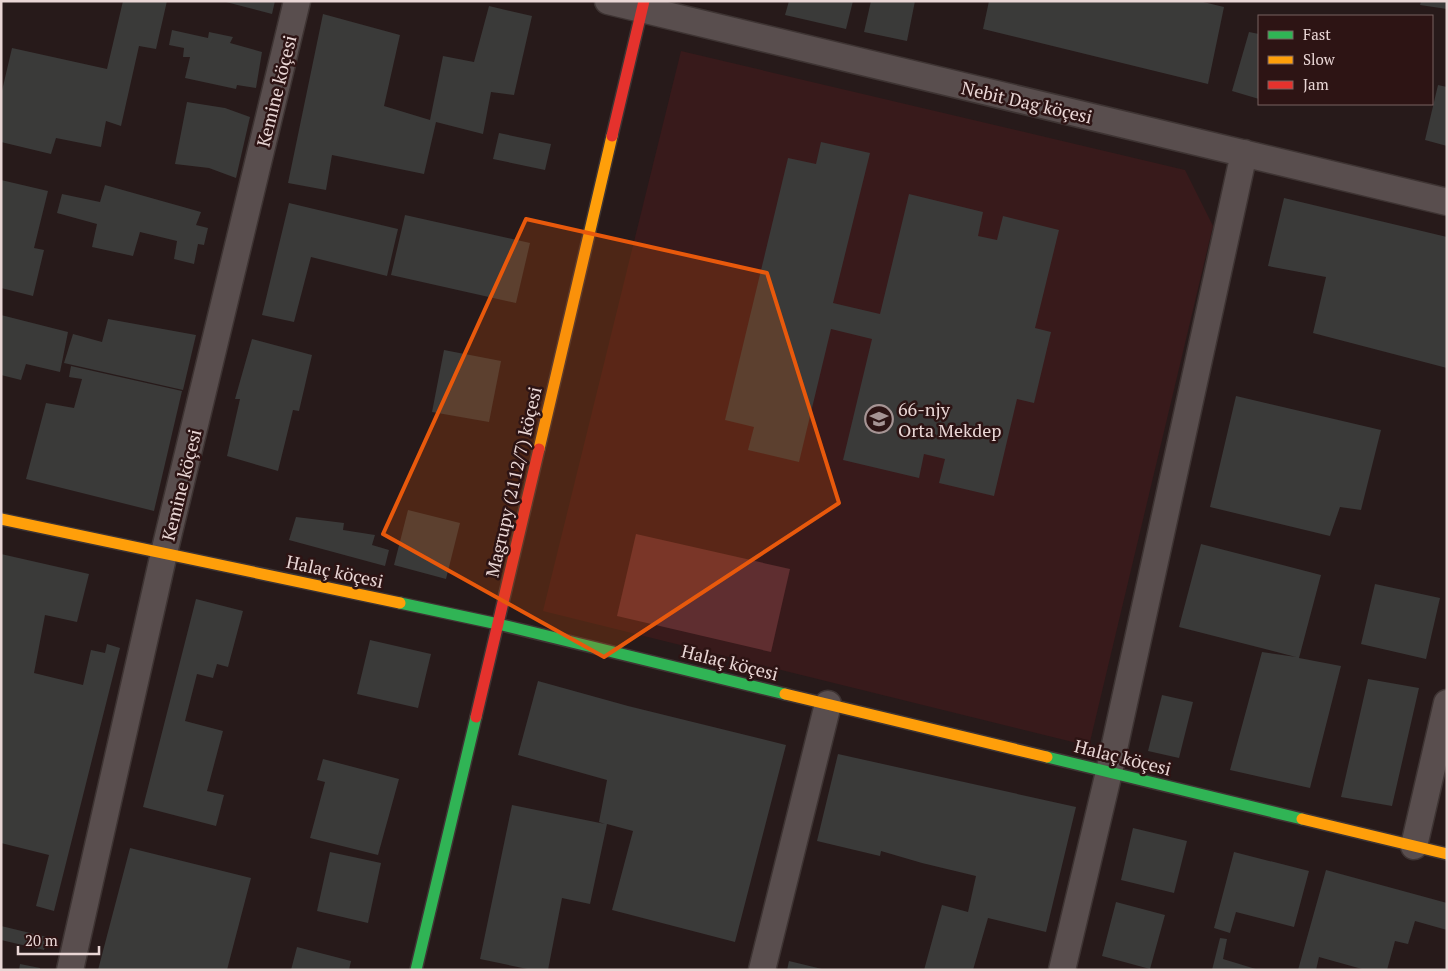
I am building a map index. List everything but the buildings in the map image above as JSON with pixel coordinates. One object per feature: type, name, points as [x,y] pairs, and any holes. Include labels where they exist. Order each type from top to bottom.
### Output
[{"type":"street","name":"Kemine köçesi","points":[[70,970],[164,553],[298,1]]},
{"type":"street","name":"Nebit Dag köçesi","points":[[608,1],[643,5],[1447,202]]},
{"type":"street","name":"Magrupy (2112/7) köçesi","points":[[416,970],[643,5]]},
{"type":"street","points":[[1062,970],[1110,772],[1244,153]]},
{"type":"street","name":"Halaç köçesi","points":[[1,519],[498,624],[1447,854]]},
{"type":"street","points":[[1414,846],[1447,703]]},
{"type":"street","points":[[762,970],[828,704]]},
{"type":"highlighted area","points":[[526,219],[767,273],[839,503],[604,657],[383,534]]},
{"type":"shaded area","name":"66-njy Orta Mekdep","points":[[681,51],[1185,170],[1213,226],[1089,746],[543,611]]},
{"type":"shaded area","points":[[636,534],[790,569],[771,652],[617,616]]},
{"type":"traffic: fast","points":[[400,603],[498,624],[785,694]]},
{"type":"traffic: fast","points":[[416,970],[476,717]]},
{"type":"traffic: fast","points":[[1047,757],[1302,819]]},
{"type":"traffic: slow","points":[[539,449],[612,136]]},
{"type":"traffic: slow","points":[[1,519],[400,603]]},
{"type":"traffic: slow","points":[[785,694],[1047,757]]},
{"type":"traffic: slow","points":[[1302,819],[1447,854]]},
{"type":"traffic: jam","points":[[612,136],[644,1]]},
{"type":"traffic: jam","points":[[476,717],[539,449]]},
{"type":"place","name":"66-njy Orta Mekdep","points":[[879,419]]}]
